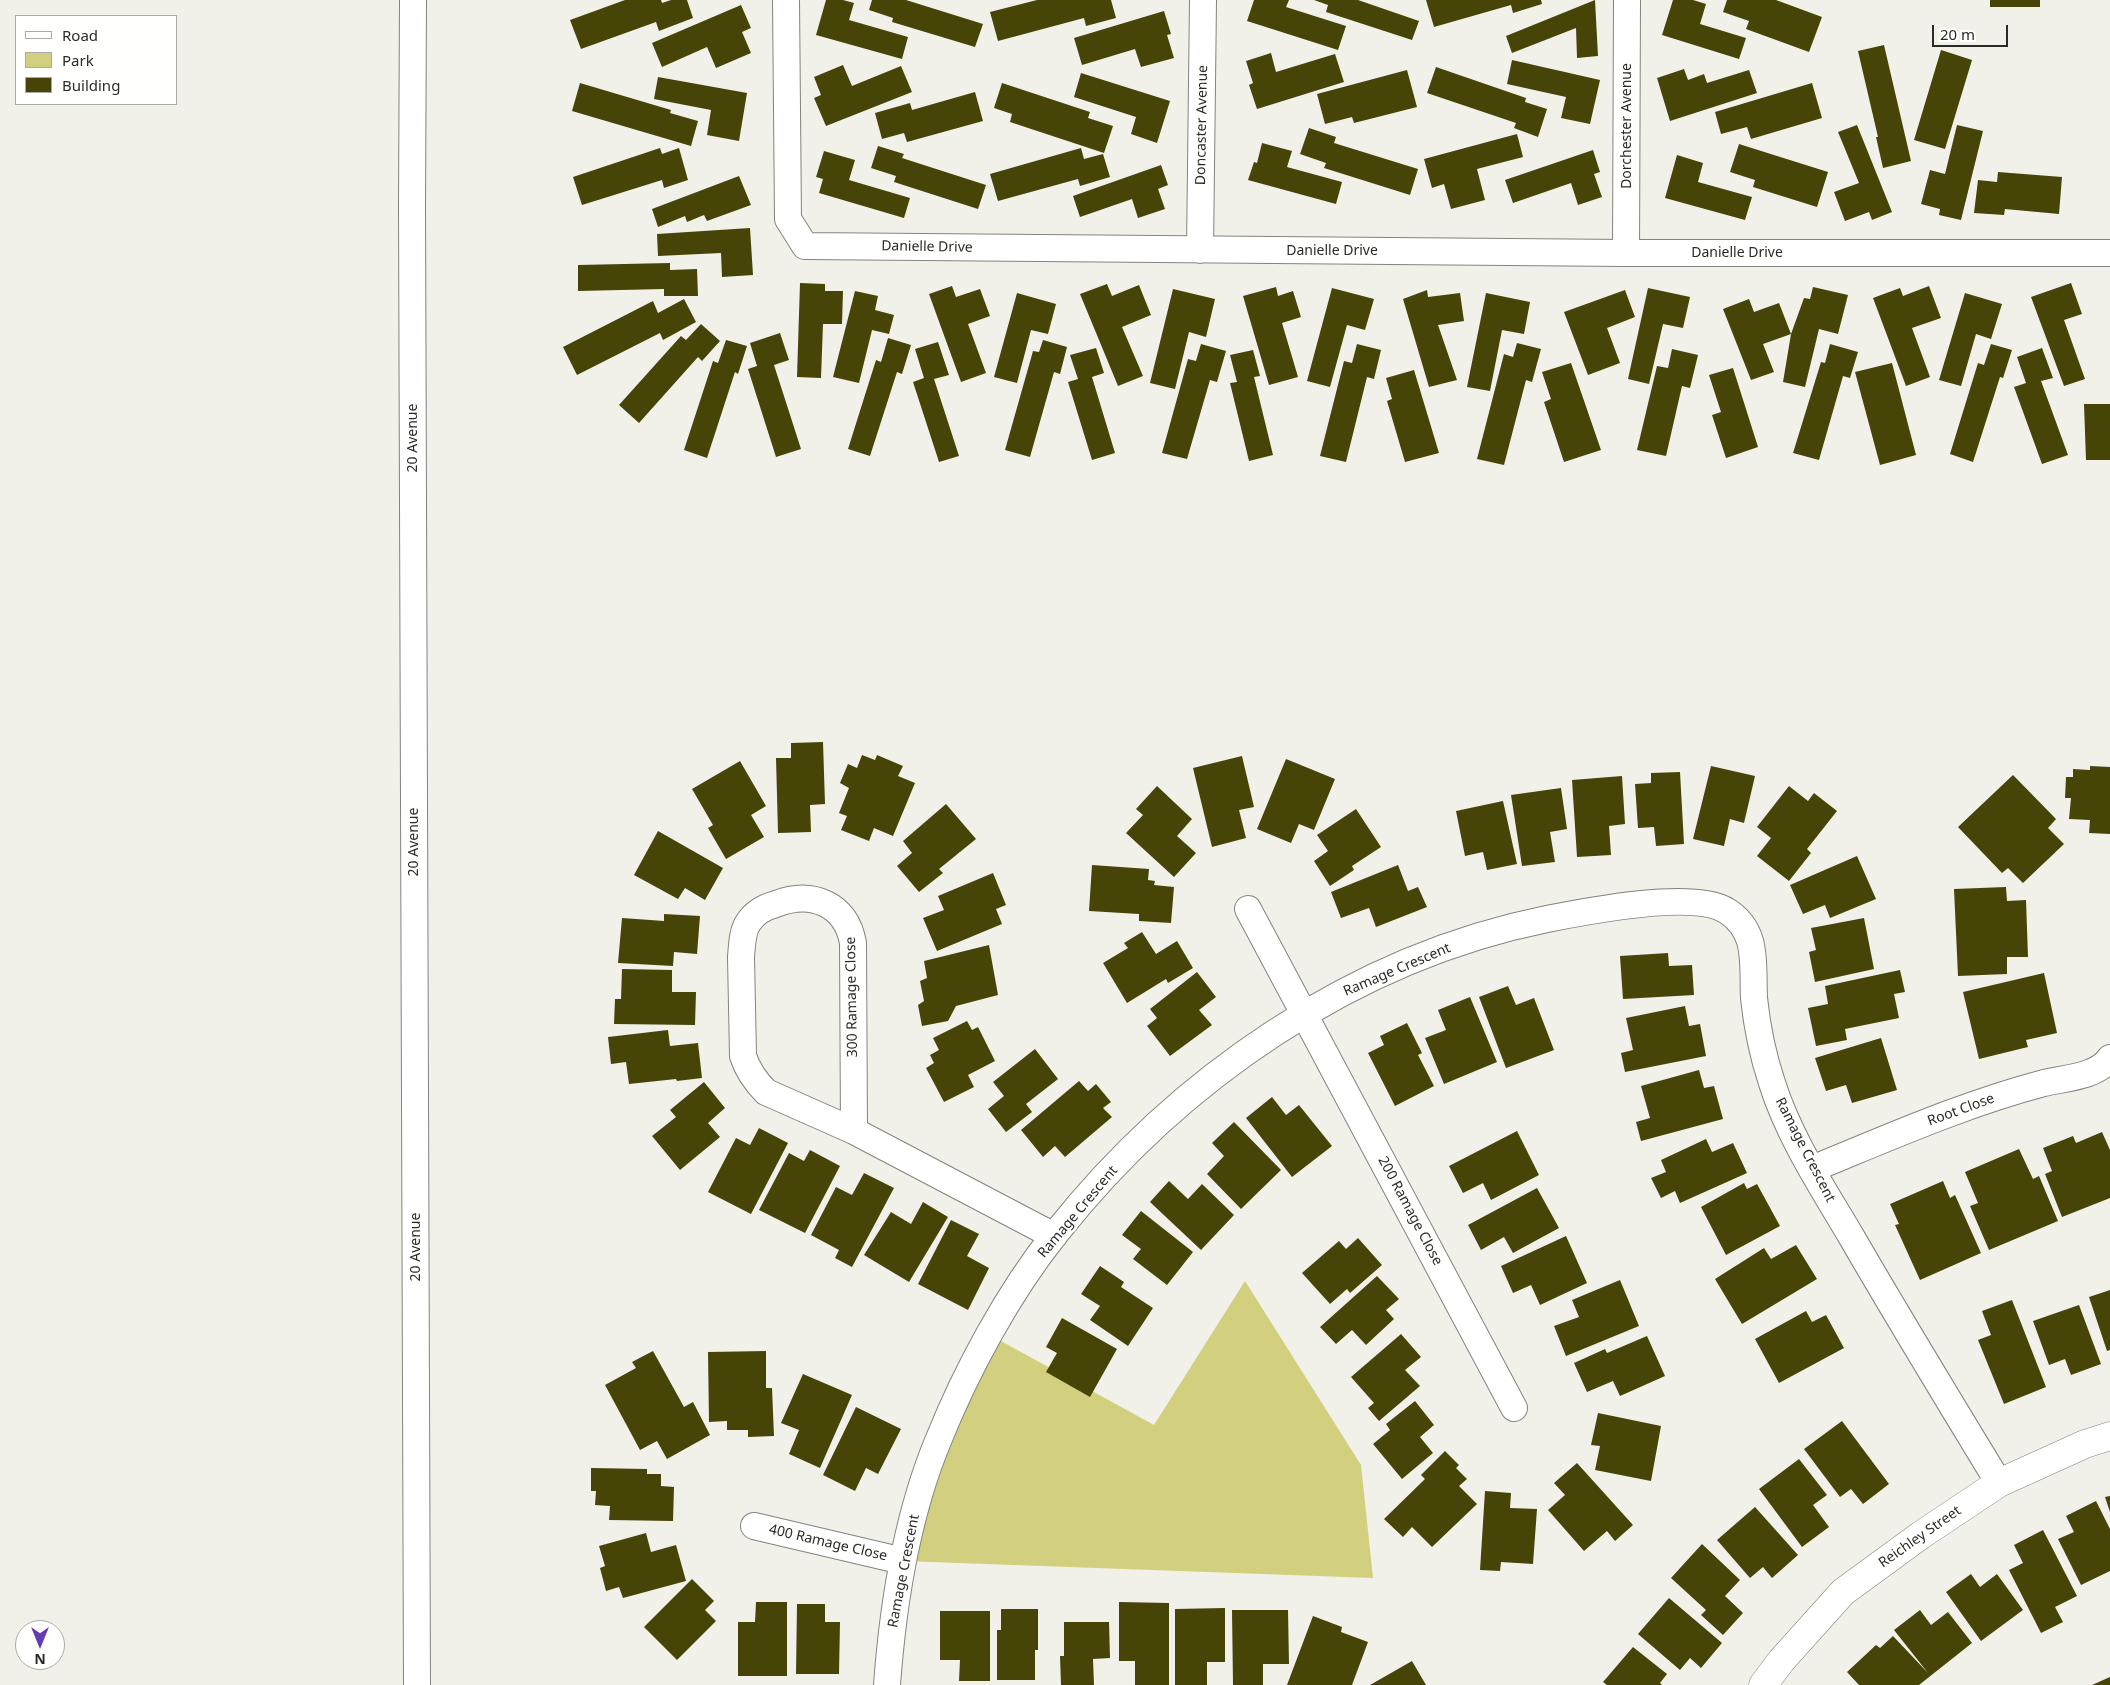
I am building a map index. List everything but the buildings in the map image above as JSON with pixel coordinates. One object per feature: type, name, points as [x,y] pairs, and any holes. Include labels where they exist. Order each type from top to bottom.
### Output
[{"type":"street","name":"20 Avenue","points":[[413,0],[412,237],[417,1685]]},
{"type":"street","name":"Danielle Drive","points":[[786,0],[788,219],[805,246],[1626,253],[2110,253]]},
{"type":"street","name":"Doncaster Avenue","points":[[1200,250],[1203,0]]},
{"type":"street","name":"Dorchester Avenue","points":[[1626,253],[1627,0]]},
{"type":"street","name":"300 Ramage Close","points":[[854,1132],[853,943],[851,930],[845,919],[834,908],[820,901],[785,900],[768,906],[755,914],[747,924],[741,958],[743,1056],[748,1071],[766,1092],[854,1132],[1054,1236]]},
{"type":"street","name":"Ramage Crescent","points":[[887,1685],[892,1633],[903,1561],[936,1445],[961,1388],[1019,1286],[1054,1236],[1086,1197],[1184,1101],[1250,1049],[1303,1014],[1422,956],[1478,937],[1532,922],[1573,914],[1661,903],[1698,902],[1715,905],[1739,920],[1750,943],[1758,1025],[1770,1080],[1781,1110],[1812,1169],[1903,1326],[1999,1483]]},
{"type":"street","name":"200 Ramage Close","points":[[1248,909],[1514,1408]]},
{"type":"street","name":"Root Close","points":[[1812,1169],[1952,1112],[1998,1096],[2096,1070],[2110,1058]]},
{"type":"street","name":"Reichley Street","points":[[1763,1685],[1781,1661],[1843,1592],[1921,1535],[1999,1483],[2085,1444],[2110,1436]]},
{"type":"street","name":"400 Ramage Close","points":[[754,1526],[903,1561]]},
{"type":"green space","points":[[1245,1281],[1361,1465],[1373,1578],[903,1561],[990,1335],[1154,1425]]}]
